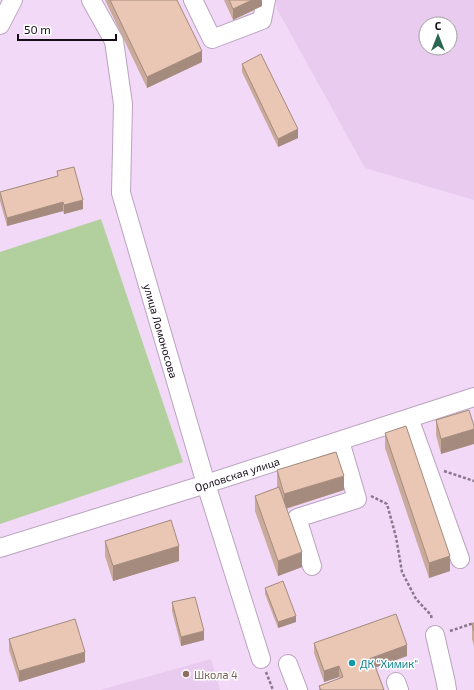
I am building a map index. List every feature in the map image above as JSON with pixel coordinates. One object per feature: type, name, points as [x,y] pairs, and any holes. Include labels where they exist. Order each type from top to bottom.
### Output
[{"type":"street","points":[[0,26],[13,0]]},
{"type":"street","name":"улица Ломоносова","points":[[91,0],[114,41],[123,104],[120,193],[206,484],[261,658]]},
{"type":"street","points":[[192,0],[212,39],[262,20],[266,0]]},
{"type":"street","name":"Орловская улица","points":[[0,548],[206,484],[474,397]]},
{"type":"street","points":[[409,418],[460,559]]},
{"type":"street","points":[[312,566],[297,518],[357,499],[340,441]]},
{"type":"street","points":[[435,635],[447,690]]},
{"type":"street","points":[[288,664],[298,690]]},
{"type":"path","points":[[426,466],[474,481]]},
{"type":"path","points":[[353,486],[387,504],[396,537],[402,572],[416,599],[431,614],[435,635],[474,623]]},
{"type":"shaded area","points":[[276,0],[474,0],[474,200],[365,168],[277,9]]},
{"type":"shaded area","name":"Школа 4","points":[[211,659],[220,690],[100,690]]},
{"type":"green space","points":[[101,219],[183,462],[0,524],[0,252]]},
{"type":"building","points":[[110,0],[177,0],[202,51],[147,77]]},
{"type":"building","points":[[229,0],[252,0],[233,9]]},
{"type":"building","points":[[261,54],[298,129],[278,139],[242,64]]},
{"type":"building","points":[[74,167],[83,200],[64,205],[63,202],[7,218],[0,192],[58,176],[57,171]]},
{"type":"building","points":[[469,410],[474,429],[441,439],[436,420]]},
{"type":"building","points":[[406,426],[450,556],[429,563],[385,433]]},
{"type":"building","points":[[336,452],[344,476],[284,494],[277,470]]},
{"type":"building","points":[[279,487],[302,552],[278,561],[255,496]]},
{"type":"building","points":[[171,520],[179,546],[113,566],[105,541]]},
{"type":"building","points":[[283,581],[296,616],[278,622],[265,588]]},
{"type":"building","points":[[195,597],[204,631],[181,637],[172,602]]},
{"type":"building","name":"ДК \"Химик\"","points":[[396,614],[407,645],[366,660],[369,668],[375,666],[384,690],[321,690],[319,686],[343,677],[339,666],[324,671],[314,643]]},
{"type":"building","points":[[75,619],[85,652],[19,671],[9,639]]},
{"type":"place","name":"ДК \"Химик\"","points":[[352,663]]},
{"type":"place","name":"Школа 4","points":[[186,674]]}]
